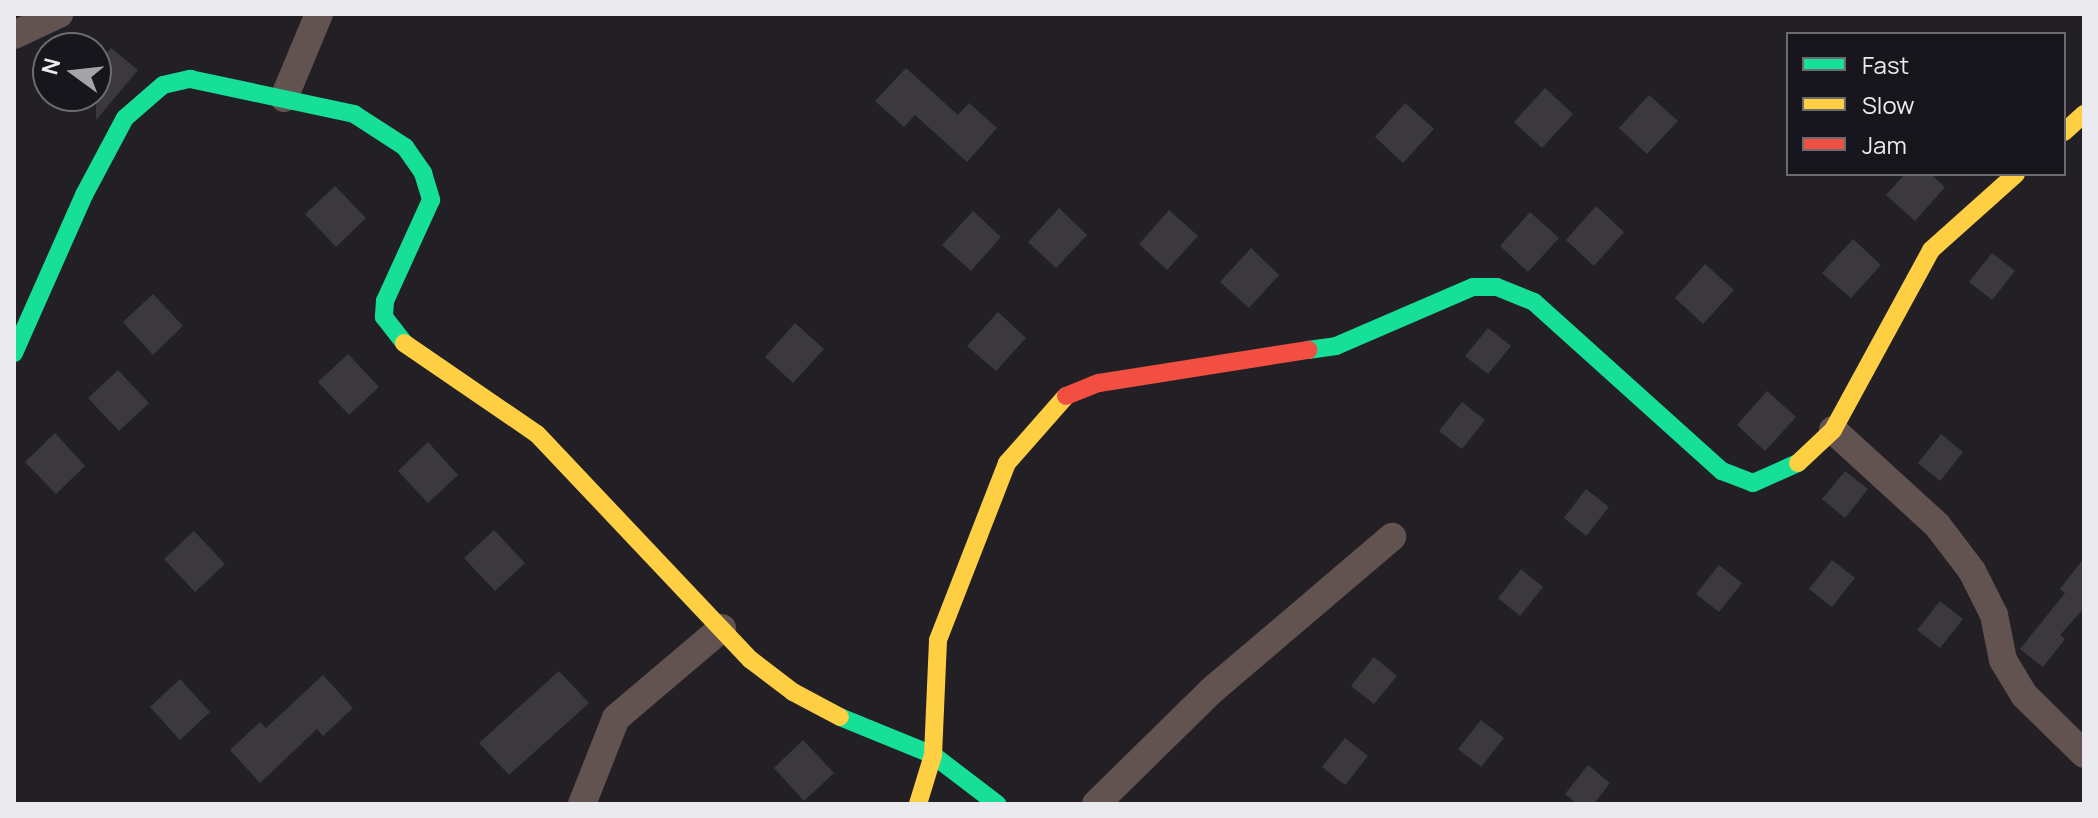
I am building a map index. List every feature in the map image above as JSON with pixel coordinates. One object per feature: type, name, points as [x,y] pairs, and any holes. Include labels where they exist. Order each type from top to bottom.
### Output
[{"type":"street","points":[[14,35],[59,14]]},
{"type":"street","points":[[284,98],[319,14]]},
{"type":"street","points":[[14,353],[84,195],[125,118],[163,85],[190,79],[354,114],[405,147],[423,173],[431,200],[385,301],[390,329],[408,348],[537,434],[751,660],[793,692],[933,755],[997,804]]},
{"type":"street","points":[[2066,130],[2084,114]]},
{"type":"street","points":[[918,804],[933,755],[932,689],[938,640],[1007,463],[1061,398],[1099,383],[1336,346],[1473,287],[1497,287],[1534,302],[1722,471],[1753,483],[1795,466],[1833,430],[1931,250],[2014,176]]},
{"type":"street","points":[[1833,430],[1937,525],[1972,571],[1994,615],[2003,660],[2024,695],[2084,754]]},
{"type":"street","points":[[1096,804],[1211,691],[1392,537]]},
{"type":"street","points":[[582,804],[616,718],[722,628]]},
{"type":"building","points":[[112,49],[138,70],[112,101]]},
{"type":"building","points":[[906,68],[958,115],[969,103],[997,128],[967,162],[915,115],[904,127],[875,101]]},
{"type":"building","points":[[1545,88],[1573,114],[1542,148],[1514,122]]},
{"type":"building","points":[[1649,95],[1678,121],[1647,154],[1619,128]]},
{"type":"building","points":[[1405,103],[1434,129],[1403,163],[1375,137]]},
{"type":"building","points":[[1903,176],[1933,176],[1945,187],[1915,221],[1886,195]]},
{"type":"building","points":[[335,186],[366,218],[336,247],[305,214]]},
{"type":"building","points":[[1596,206],[1624,232],[1594,266],[1566,240]]},
{"type":"building","points":[[1059,208],[1087,235],[1056,268],[1028,242]]},
{"type":"building","points":[[1169,210],[1198,236],[1167,270],[1139,244]]},
{"type":"building","points":[[973,211],[1001,237],[971,271],[942,245]]},
{"type":"building","points":[[1530,212],[1559,238],[1528,272],[1500,246]]},
{"type":"building","points":[[1853,239],[1881,265],[1851,298],[1822,273]]},
{"type":"building","points":[[1251,248],[1279,275],[1249,308],[1220,282]]},
{"type":"building","points":[[1992,253],[2015,271],[1992,300],[1969,282]]},
{"type":"building","points":[[1705,264],[1734,290],[1703,324],[1675,298]]},
{"type":"building","points":[[153,294],[183,326],[153,355],[123,322]]},
{"type":"building","points":[[998,312],[1026,338],[996,371],[967,346]]},
{"type":"building","points":[[795,323],[824,349],[793,383],[765,357]]},
{"type":"building","points":[[1488,328],[1511,346],[1488,374],[1465,356]]},
{"type":"building","points":[[348,354],[379,387],[349,415],[318,382]]},
{"type":"building","points":[[118,370],[149,403],[119,431],[88,398]]},
{"type":"building","points":[[1767,391],[1796,417],[1765,451],[1737,425]]},
{"type":"building","points":[[1462,402],[1485,420],[1462,449],[1439,431]]},
{"type":"building","points":[[55,433],[85,466],[56,494],[25,462]]},
{"type":"building","points":[[1941,434],[1963,452],[1940,481],[1918,463]]},
{"type":"building","points":[[428,442],[458,475],[428,503],[398,471]]},
{"type":"building","points":[[1845,471],[1868,489],[1845,518],[1822,499]]},
{"type":"building","points":[[1586,489],[1609,507],[1586,536],[1564,518]]},
{"type":"building","points":[[494,530],[525,563],[495,591],[464,558]]},
{"type":"building","points":[[194,531],[225,564],[195,592],[164,559]]},
{"type":"building","points":[[2084,558],[2084,608],[2060,635],[2065,639],[2043,667],[2020,649],[2065,593],[2060,589]]},
{"type":"building","points":[[1832,560],[1855,578],[1832,607],[1809,589]]},
{"type":"building","points":[[1719,565],[1742,583],[1719,612],[1696,594]]},
{"type":"building","points":[[1521,569],[1543,587],[1520,616],[1498,598]]},
{"type":"building","points":[[1940,601],[1963,619],[1940,648],[1917,630]]},
{"type":"building","points":[[1374,657],[1397,676],[1374,704],[1351,686]]},
{"type":"building","points":[[559,671],[589,703],[509,775],[479,743]]},
{"type":"building","points":[[323,675],[353,708],[323,736],[317,729],[260,783],[230,750],[260,722],[266,728]]},
{"type":"building","points":[[180,679],[210,712],[180,740],[150,707]]},
{"type":"building","points":[[1481,720],[1504,738],[1481,767],[1458,749]]},
{"type":"building","points":[[1345,738],[1368,756],[1345,785],[1322,767]]},
{"type":"building","points":[[803,740],[834,773],[804,801],[774,768]]},
{"type":"building","points":[[1588,765],[1610,783],[1594,804],[1577,804],[1565,794]]},
{"type":"traffic: fast","points":[[14,353],[84,195],[125,118],[163,85],[190,79],[354,114],[405,147],[423,173],[431,200],[385,301],[384,317],[404,343]]},
{"type":"traffic: fast","points":[[1308,350],[1336,346],[1473,287],[1497,287],[1534,302],[1722,471],[1753,483],[1798,463]]},
{"type":"traffic: fast","points":[[840,717],[933,755],[997,804]]},
{"type":"traffic: slow","points":[[2066,130],[2084,114]]},
{"type":"traffic: slow","points":[[1798,463],[1833,430],[1931,250],[2014,176]]},
{"type":"traffic: slow","points":[[404,343],[537,434],[751,660],[793,692],[840,717]]},
{"type":"traffic: slow","points":[[918,804],[933,755],[938,640],[1007,463],[1066,396]]},
{"type":"traffic: jam","points":[[1066,396],[1099,383],[1308,350]]}]
